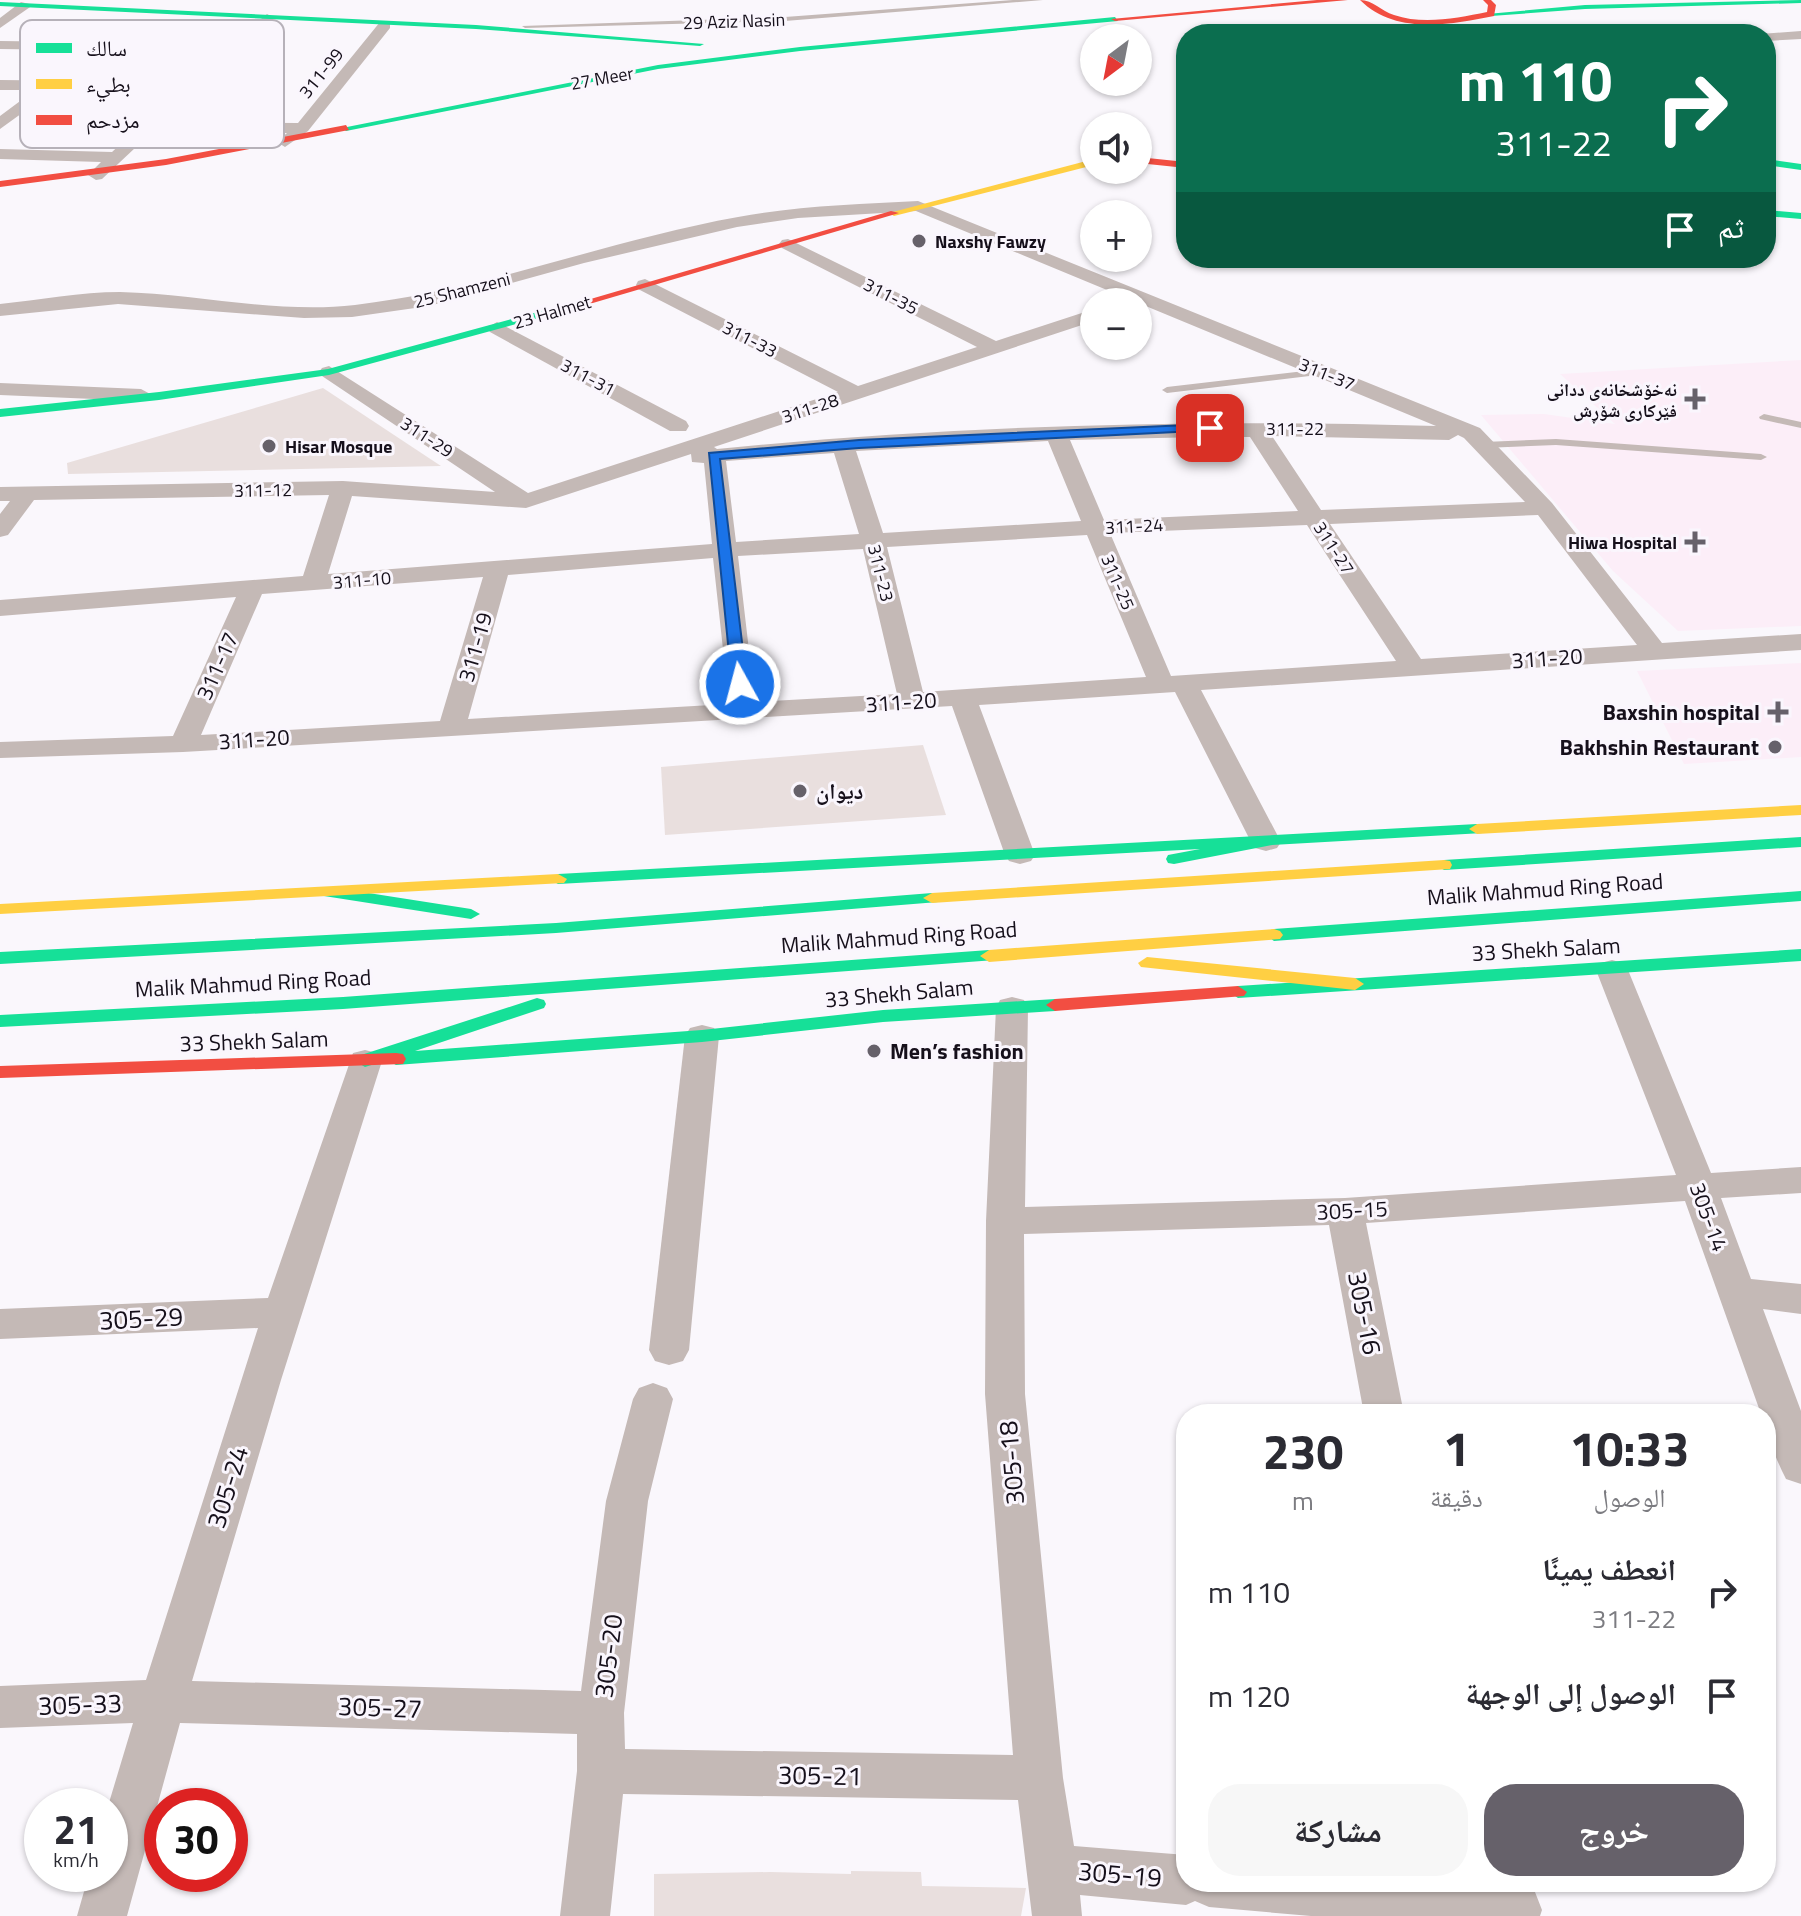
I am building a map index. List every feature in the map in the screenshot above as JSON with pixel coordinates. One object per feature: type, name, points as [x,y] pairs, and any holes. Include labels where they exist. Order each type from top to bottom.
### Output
[{"type":"main road","name":"27 Meer","points":[[285,142],[605,76],[765,54],[1344,0]]},
{"type":"main road","points":[[1364,0],[1368,7],[1386,15],[1435,24]]},
{"type":"main road","name":"29 Aziz Nasin","points":[[0,1],[385,25],[476,27],[724,46],[765,54]]},
{"type":"main road","points":[[1426,21],[1486,10],[1801,1]]},
{"type":"main road","name":"27 Meer","points":[[1210,12],[1326,11],[1386,15]]},
{"type":"main road","name":"27 Meer","points":[[0,184],[96,175],[251,148]]},
{"type":"main road","points":[[1152,161],[1176,164]]},
{"type":"main road","points":[[1776,163],[1796,166]]},
{"type":"main road","name":"23 Halmet","points":[[0,413],[159,396],[329,372],[497,328],[918,206],[1080,166]]},
{"type":"main road","points":[[1776,214],[1801,216]]},
{"type":"main road","points":[[0,909],[1266,842],[1801,810]]},
{"type":"main road","points":[[987,894],[1266,842]]},
{"type":"main road","name":"Malik Mahmud Ring Road","points":[[0,958],[556,928],[987,894],[1801,842]]},
{"type":"main road","points":[[330,892],[556,928]]},
{"type":"main road","name":"Malik Mahmud Ring Road","points":[[0,1021],[343,1003],[1801,896]]},
{"type":"main road","points":[[1029,951],[1355,984]]},
{"type":"main road","name":"33 Shekh Salam","points":[[0,1072],[365,1061],[702,1036],[883,1016],[1612,970],[1801,955]]},
{"type":"main road","points":[[365,1061],[603,983]]},
{"type":"street","points":[[0,24],[26,5]]},
{"type":"street","name":"311-99","points":[[285,142],[302,128],[385,25]]},
{"type":"street","points":[[1776,36],[1801,35]]},
{"type":"street","points":[[0,45],[20,45]]},
{"type":"street","points":[[0,85],[20,85]]},
{"type":"street","points":[[0,124],[20,109]]},
{"type":"street","points":[[284,128],[302,128]]},
{"type":"street","points":[[96,175],[127,148]]},
{"type":"street","points":[[0,154],[117,157]]},
{"type":"street","name":"311-37","points":[[918,206],[1112,288]]},
{"type":"street","name":"25 Shamzeni","points":[[0,310],[118,298],[304,312],[381,308],[429,300],[737,222],[798,213],[918,206]]},
{"type":"street","name":"311-35","points":[[788,244],[995,348]]},
{"type":"street","name":"311-33","points":[[645,285],[856,393]]},
{"type":"street","name":"311-37","points":[[1152,305],[1322,372],[1478,439],[1544,508],[1654,650]]},
{"type":"street","name":"311-28","points":[[704,451],[856,393],[1080,320]]},
{"type":"street","name":"311-31","points":[[497,328],[678,426]]},
{"type":"street","name":"311-29","points":[[329,372],[526,501]]},
{"type":"street","points":[[0,389],[159,396]]},
{"type":"street","name":"311-22","points":[[526,501],[639,464],[704,451],[1255,428],[1478,439]]},
{"type":"street","name":"311-27","points":[[1255,428],[1413,667]]},
{"type":"street","name":"311-25","points":[[1056,434],[1095,527],[1173,684],[1266,842]]},
{"type":"street","name":"311-23","points":[[843,446],[873,540],[912,701]]},
{"type":"street","points":[[704,451],[723,550],[743,711]]},
{"type":"street","points":[[313,583],[343,488]]},
{"type":"street","name":"311-12","points":[[0,494],[343,488],[526,501]]},
{"type":"street","points":[[0,530],[28,493]]},
{"type":"street","name":"311-24","points":[[723,550],[1095,527],[1544,508]]},
{"type":"street","name":"311-10","points":[[0,608],[723,550]]},
{"type":"street","name":"311-19","points":[[452,726],[497,569]]},
{"type":"street","name":"311-17","points":[[183,744],[252,588]]},
{"type":"street","name":"311-20","points":[[0,750],[183,744],[963,698],[1801,642]]},
{"type":"street","points":[[963,698],[1020,855]]},
{"type":"street","name":"305-14","points":[[1612,970],[1698,1185],[1801,1467]]},
{"type":"street","name":"305-18","points":[[1012,1008],[1005,1221],[1005,1394],[1039,1778],[1057,1916]]},
{"type":"street","points":[[669,1350],[702,1036]]},
{"type":"street","name":"305-24","points":[[102,1916],[160,1701],[282,1312],[365,1061]]},
{"type":"street","name":"305-15","points":[[1005,1221],[1345,1211],[1801,1180]]},
{"type":"street","name":"305-16","points":[[1345,1211],[1382,1404]]},
{"type":"street","points":[[1737,1292],[1801,1299]]},
{"type":"street","name":"305-29","points":[[0,1324],[282,1312]]},
{"type":"street","name":"305-20","points":[[585,1916],[601,1771],[601,1713],[627,1501],[653,1399]]},
{"type":"street","name":"305-33","points":[[0,1707],[160,1701]]},
{"type":"street","name":"305-27","points":[[160,1701],[601,1713]]},
{"type":"street","name":"305-21","points":[[601,1771],[1039,1778]]},
{"type":"street","name":"305-19","points":[[1053,1868],[1176,1879]]},
{"type":"street","points":[[1355,1892],[1515,1903]]},
{"type":"lane","name":"29 Aziz Nasin","points":[[476,27],[785,19],[1040,0]]},
{"type":"lane","points":[[1167,390],[1322,372]]},
{"type":"lane","points":[[1764,417],[1801,425]]},
{"type":"lane","points":[[1478,439],[1761,457]]},
{"type":"shaded area","name":"Hiwa Hospital","points":[[1801,360],[1801,626],[1678,631],[1613,571],[1481,415],[1544,414],[1615,424],[1560,374]]},
{"type":"shaded area","points":[[1801,663],[1801,757],[1684,764],[1637,671]]},
{"type":"building","name":"Hisar Mosque","points":[[323,388],[441,466],[68,474],[67,463]]},
{"type":"building","name":"دیوان","points":[[923,745],[946,815],[665,835],[661,767]]},
{"type":"building","points":[[851,1871],[921,1872],[922,1886],[1026,1888],[1021,1916],[654,1916],[654,1874],[851,1874]]},
{"type":"traffic: fast","points":[[1491,14],[1585,7],[1801,1]]},
{"type":"traffic: fast","points":[[0,4],[476,27],[700,44]]},
{"type":"traffic: fast","points":[[346,128],[658,67],[800,49],[1115,19]]},
{"type":"traffic: fast","points":[[1776,163],[1801,167]]},
{"type":"traffic: fast","points":[[1776,214],[1801,216]]},
{"type":"traffic: fast","points":[[0,413],[159,396],[329,372],[582,303]]},
{"type":"traffic: fast","points":[[558,879],[1477,829]]},
{"type":"traffic: fast","points":[[1174,859],[1266,842]]},
{"type":"traffic: fast","points":[[1444,865],[1801,842]]},
{"type":"traffic: fast","points":[[330,892],[471,914]]},
{"type":"traffic: fast","points":[[1274,935],[1801,896]]},
{"type":"traffic: fast","points":[[0,958],[556,928],[932,898]]},
{"type":"traffic: fast","points":[[1238,992],[1801,955]]},
{"type":"traffic: fast","points":[[0,1021],[343,1003],[989,956]]},
{"type":"traffic: fast","points":[[365,1061],[537,1004]]},
{"type":"traffic: fast","points":[[396,1059],[702,1036],[883,1016],[1055,1005]]},
{"type":"traffic: slow","points":[[894,213],[1080,166]]},
{"type":"traffic: slow","points":[[1477,829],[1801,810]]},
{"type":"traffic: slow","points":[[932,898],[1444,865]]},
{"type":"traffic: slow","points":[[0,909],[558,879]]},
{"type":"traffic: slow","points":[[989,956],[1274,935]]},
{"type":"traffic: slow","points":[[1147,963],[1355,984]]},
{"type":"traffic: jam","points":[[1115,19],[1344,0]]},
{"type":"traffic: jam","points":[[1364,0],[1390,17],[1424,22],[1491,14],[1492,5],[1487,0]]},
{"type":"traffic: jam","points":[[284,140],[346,128]]},
{"type":"traffic: jam","points":[[0,184],[166,162],[240,148]]},
{"type":"traffic: jam","points":[[1152,161],[1176,164]]},
{"type":"traffic: jam","points":[[582,303],[894,213]]},
{"type":"traffic: jam","points":[[1055,1005],[1238,992]]},
{"type":"traffic: jam","points":[[0,1072],[396,1059]]},
{"type":"place","name":"Naxshy Fawzy","points":[[919,241]]},
{"type":"place","name":"نەخۆشخانەی ددانی فێرکاری شۆڕش","points":[[1695,399]]},
{"type":"place","name":"Hisar Mosque","points":[[269,446]]},
{"type":"place","name":"Hiwa Hospital","points":[[1695,542]]},
{"type":"place","name":"Baxshin hospital","points":[[1778,712]]},
{"type":"place","name":"Bakhshin Restaurant","points":[[1775,747]]},
{"type":"place","name":"دیوان","points":[[800,791]]},
{"type":"place","name":"Men’s fashion","points":[[874,1051]]},
{"type":"route","points":[[740,684],[714,456],[859,444],[1210,428]]}]
